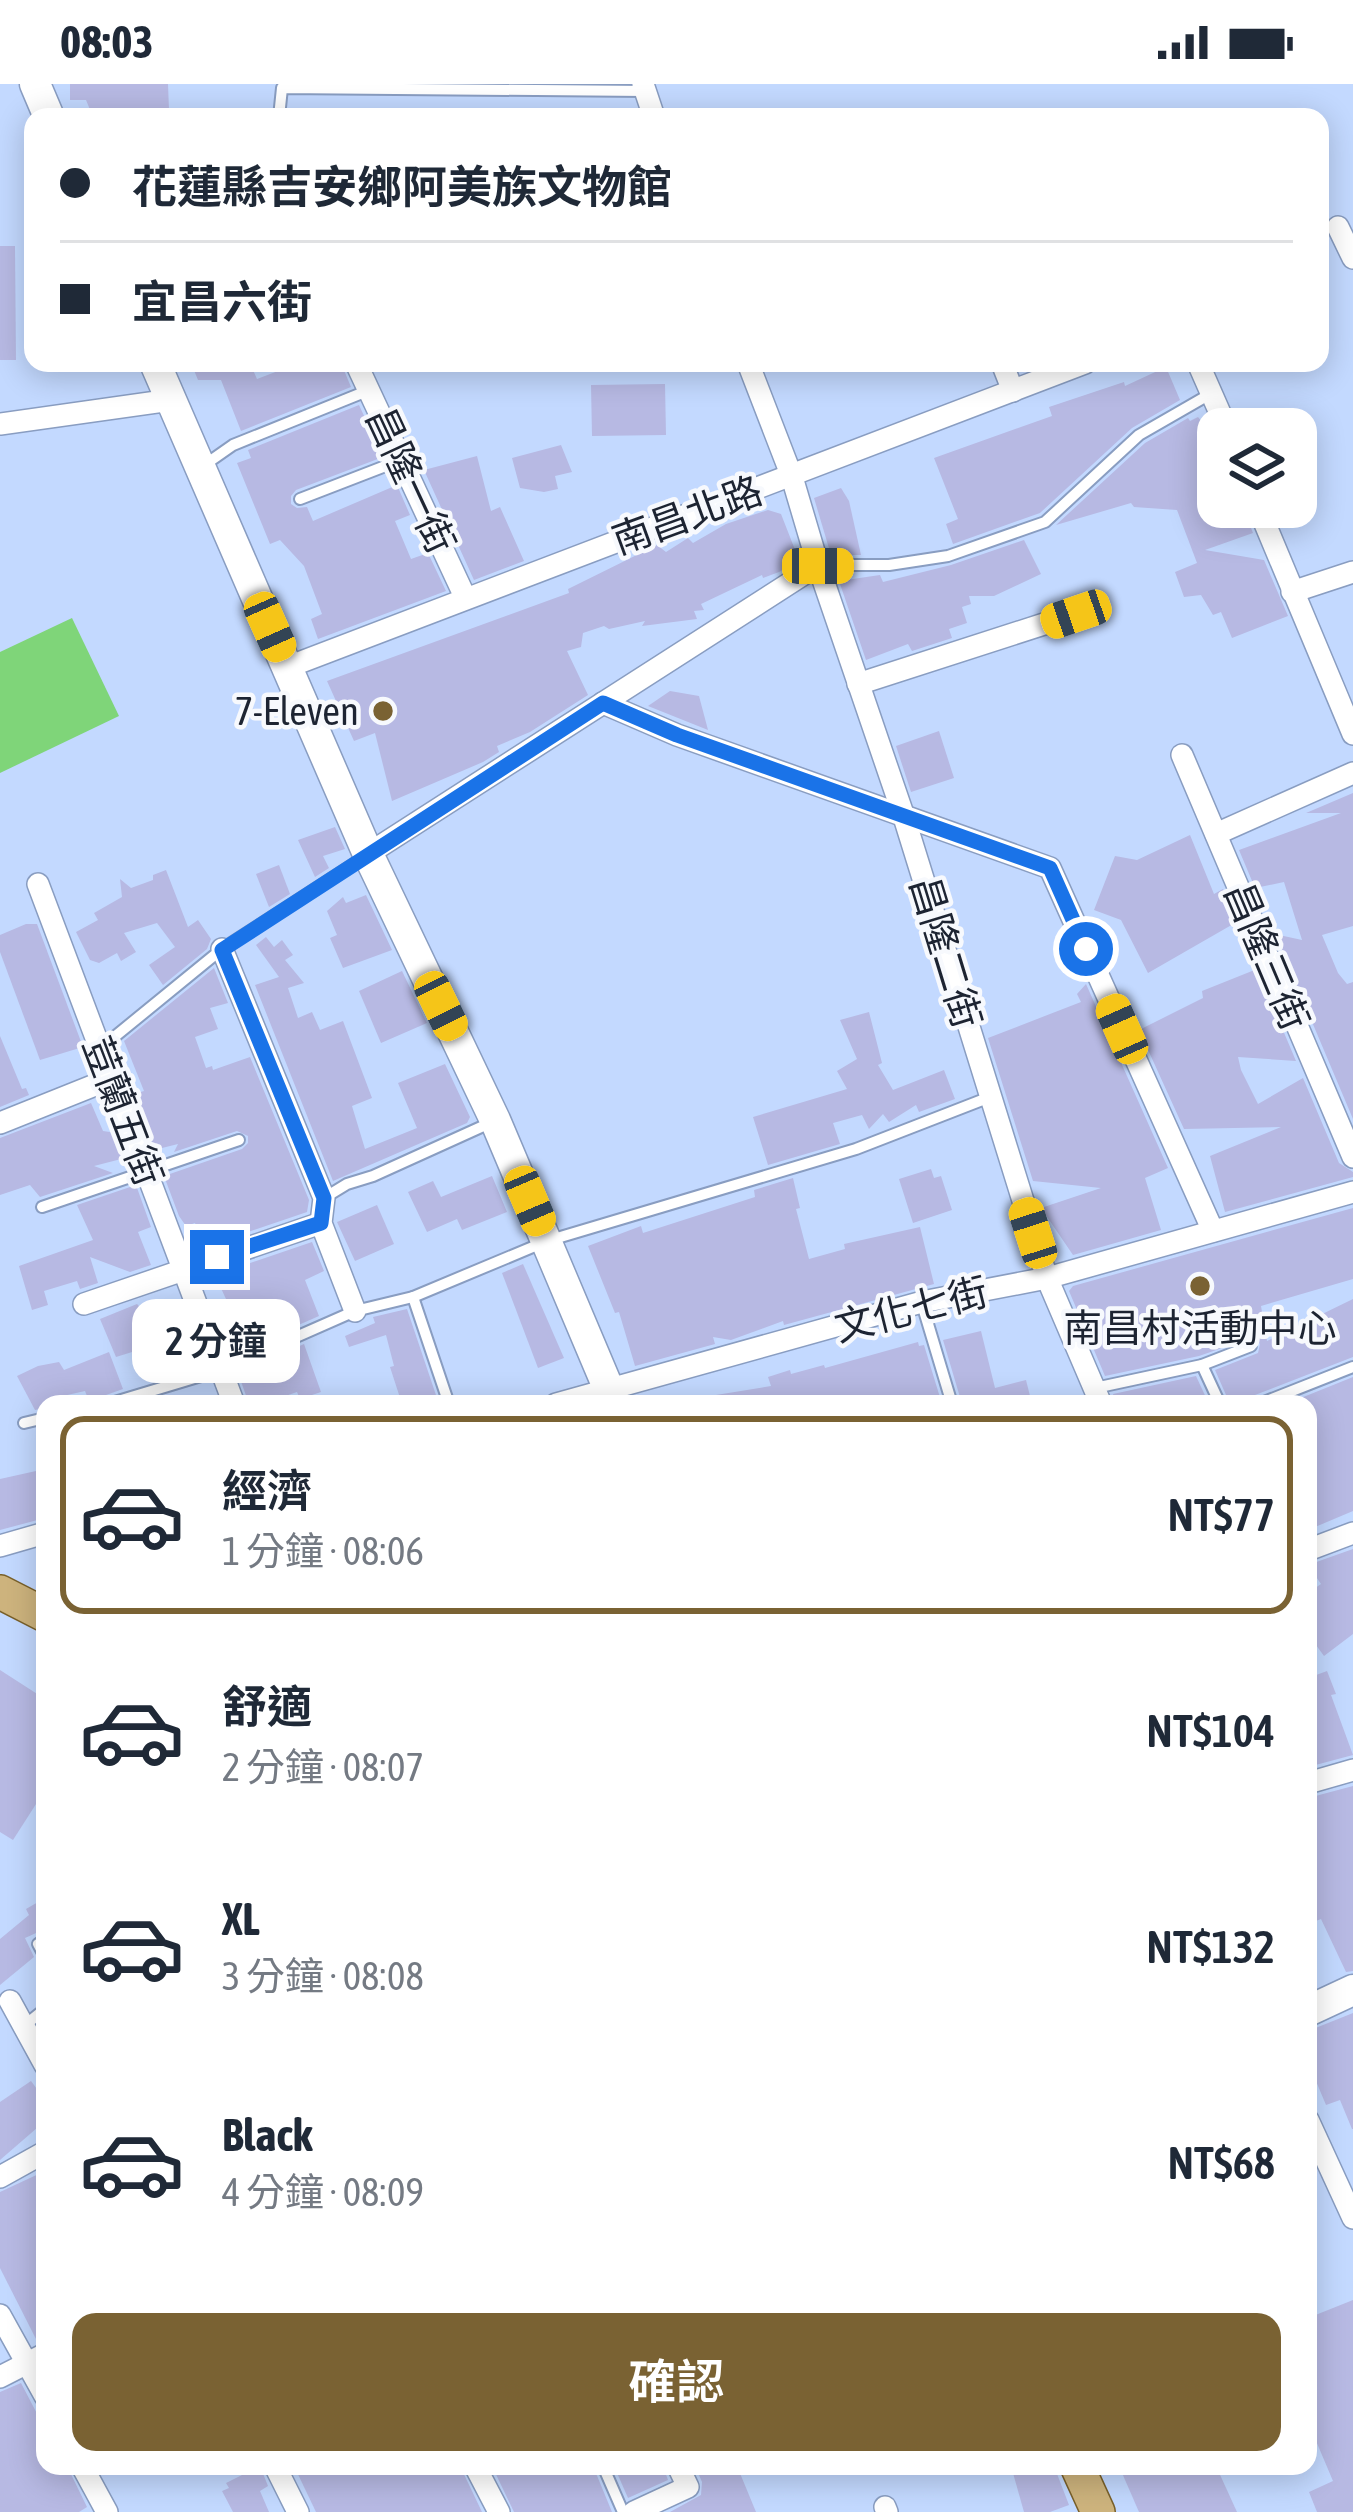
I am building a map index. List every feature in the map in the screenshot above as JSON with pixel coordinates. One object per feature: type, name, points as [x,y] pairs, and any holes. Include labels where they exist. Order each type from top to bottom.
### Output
[{"type":"main road","points":[[0,1592],[36,1610]]},
{"type":"main road","points":[[1081,2475],[1097,2512]]},
{"type":"street","points":[[1337,227],[1353,258]]},
{"type":"street","points":[[159,372],[368,854],[495,1120],[611,1395]]},
{"type":"street","name":"昌隆一街","points":[[360,372],[466,597]]},
{"type":"street","name":"昌隆二街","points":[[751,372],[792,477],[903,814],[1048,1278],[1098,1395]]},
{"type":"street","points":[[1006,372],[1013,391]]},
{"type":"street","name":"南昌北路","points":[[288,667],[1062,372]]},
{"type":"street","points":[[1202,372],[1218,408]]},
{"type":"street","points":[[0,424],[171,400]]},
{"type":"street","points":[[1266,528],[1353,734]]},
{"type":"street","points":[[368,854],[818,566]]},
{"type":"street","points":[[1292,592],[1353,572]]},
{"type":"street","points":[[858,684],[1076,614]]},
{"type":"street","points":[[603,703],[677,735],[1050,868],[1213,1231]]},
{"type":"street","name":"昌隆三街","points":[[1182,755],[1353,1157]]},
{"type":"street","points":[[1216,834],[1353,772]]},
{"type":"street","name":"荳蘭五街","points":[[38,884],[231,1395]]},
{"type":"street","points":[[222,950],[324,1198],[321,1223],[355,1311]]},
{"type":"street","points":[[0,1123],[110,1079]]},
{"type":"street","name":"文化七街","points":[[619,1395],[922,1302],[1048,1278],[1353,1192]]},
{"type":"street","points":[[84,1304],[321,1223]]},
{"type":"street","points":[[1317,1547],[1353,1533]]},
{"type":"street","points":[[0,1546],[36,1536]]},
{"type":"street","points":[[1317,1781],[1353,1770]]},
{"type":"street","points":[[1317,2002],[1353,1990]]},
{"type":"street","points":[[10,2001],[36,2048]]},
{"type":"street","points":[[1317,2140],[1353,2218]]},
{"type":"street","points":[[0,2177],[36,2157]]},
{"type":"street","points":[[0,2315],[36,2358],[0,2377]]},
{"type":"street","points":[[87,2475],[107,2512]]},
{"type":"street","points":[[280,2475],[298,2512]]},
{"type":"street","points":[[480,2475],[499,2512]]},
{"type":"street","points":[[634,2512],[683,2476]]},
{"type":"lane","points":[[280,108],[282,88],[644,87]]},
{"type":"lane","points":[[201,468],[233,446],[367,391],[367,387]]},
{"type":"lane","points":[[818,566],[889,565],[948,556],[1045,522],[1139,435],[1212,393]]},
{"type":"lane","points":[[300,499],[404,459]]},
{"type":"lane","points":[[99,1049],[222,950],[368,854]]},
{"type":"lane","points":[[138,1395],[221,1370],[355,1311],[413,1297],[547,1241],[856,1149],[990,1097]]},
{"type":"lane","points":[[324,1198],[495,1120]]},
{"type":"lane","points":[[42,1207],[239,1140]]},
{"type":"lane","points":[[413,1297],[446,1395]]},
{"type":"lane","points":[[922,1302],[949,1395]]},
{"type":"lane","points":[[1101,1395],[1251,1346]]},
{"type":"lane","points":[[1202,1365],[1216,1395]]},
{"type":"lane","points":[[1281,1395],[1353,1367]]},
{"type":"lane","points":[[24,1423],[36,1420]]},
{"type":"lane","points":[[24,2026],[36,2016]]},
{"type":"lane","points":[[607,2475],[623,2512]]},
{"type":"green space","points":[[72,618],[119,716],[0,773],[0,652]]},
{"type":"building","points":[[70,84],[168,84],[169,108],[89,108],[86,100],[70,100]]},
{"type":"building","points":[[0,246],[15,246],[16,360],[0,360]]},
{"type":"building","points":[[195,372],[254,372],[257,379],[275,372],[345,372],[351,387],[241,431],[221,380],[198,380]]},
{"type":"building","points":[[1155,372],[1168,372],[1180,400],[1132,428],[1040,513],[953,544],[946,524],[958,519],[934,458],[1052,416],[1049,407],[1124,382],[1125,386]]},
{"type":"building","points":[[665,384],[666,435],[592,436],[591,385]]},
{"type":"building","points":[[359,405],[383,457],[296,490],[291,504],[307,507],[313,521],[397,485],[410,515],[395,521],[411,559],[428,553],[446,591],[318,639],[311,619],[322,614],[304,566],[280,540],[270,544],[237,463],[251,458],[248,450]]},
{"type":"building","points":[[1197,418],[1197,528],[1251,528],[1253,533],[1205,550],[1264,560],[1288,616],[1232,638],[1221,612],[1213,615],[1201,595],[1184,597],[1175,572],[1197,563],[1177,510],[1131,503],[1056,525],[1145,443]]},
{"type":"building","points":[[561,445],[572,472],[555,476],[558,489],[520,488],[512,458]]},
{"type":"building","points":[[477,456],[491,511],[500,507],[524,561],[474,580],[424,470]]},
{"type":"building","points":[[841,488],[849,501],[861,555],[831,555],[814,498]]},
{"type":"building","points":[[768,510],[781,514],[799,560],[701,604],[704,610],[694,611],[697,619],[604,626],[583,633],[581,647],[567,651],[588,695],[530,732],[497,746],[499,752],[483,762],[392,801],[375,733],[354,741],[327,681],[569,593],[568,589],[657,545],[666,552],[688,538],[693,543],[726,524]]},
{"type":"building","points":[[1024,540],[1041,574],[994,596],[969,596],[971,604],[962,607],[967,623],[949,629],[952,638],[912,651],[908,644],[866,660],[839,581],[880,575],[883,582]]},
{"type":"building","points":[[670,691],[699,696],[708,730],[648,706]]},
{"type":"building","points":[[939,731],[954,778],[911,792],[896,746]]},
{"type":"building","points":[[1353,793],[1353,926],[1322,935],[1338,973],[1347,984],[1353,982],[1353,1119],[1277,939],[1279,935],[1302,940],[1284,882],[1255,888],[1239,850],[1341,813],[1306,813]]},
{"type":"building","points":[[335,827],[345,849],[323,856],[329,868],[315,877],[298,840]]},
{"type":"building","points":[[1190,835],[1214,894],[1223,889],[1235,923],[1148,973],[1121,920],[1094,910],[1115,856],[1137,860]]},
{"type":"building","points":[[279,865],[290,894],[269,907],[256,874]]},
{"type":"building","points":[[166,870],[188,927],[198,920],[211,939],[207,949],[163,985],[149,965],[175,947],[157,923],[124,933],[136,952],[121,961],[117,953],[99,963],[90,960],[76,932],[98,920],[94,913],[122,897],[120,879],[131,888]]},
{"type":"building","points":[[366,895],[392,950],[343,968],[330,938],[337,935],[327,911],[343,897],[346,903]]},
{"type":"building","points":[[37,924],[83,1047],[40,1060],[0,952],[0,935]]},
{"type":"building","points":[[266,937],[274,947],[282,940],[293,955],[285,960],[304,983],[288,988],[298,1018],[312,1012],[320,1030],[343,1021],[372,1098],[352,1106],[365,1149],[417,1128],[398,1083],[445,1064],[470,1117],[467,1123],[333,1181],[255,985],[279,977],[256,945]]},
{"type":"building","points":[[214,968],[228,1003],[210,1008],[218,1029],[195,1037],[206,1068],[213,1070],[250,1057],[309,1200],[307,1212],[204,1247],[195,1223],[186,1226],[179,1216],[164,1176],[242,1149],[248,1136],[237,1131],[174,1152],[178,1144],[154,1150],[137,1093],[144,1091],[124,1041]]},
{"type":"building","points":[[1257,969],[1296,1061],[1238,1057],[1241,1070],[1258,1104],[1303,1078],[1339,1163],[1353,1177],[1225,1212],[1210,1156],[1281,1127],[1184,1129],[1139,1030],[1203,998],[1202,991]]},
{"type":"building","points":[[402,971],[427,1023],[381,1043],[359,991]]},
{"type":"building","points":[[1086,984],[1168,1168],[1145,1178],[1161,1230],[1073,1255],[1041,1208],[1101,1188],[1033,1181],[988,1038],[1081,1002],[1077,994]]},
{"type":"building","points":[[869,1012],[882,1063],[878,1065],[893,1090],[944,1070],[955,1099],[919,1112],[916,1105],[889,1122],[883,1114],[869,1129],[862,1115],[833,1123],[840,1144],[768,1165],[753,1117],[847,1089],[837,1071],[857,1059],[840,1020]]},
{"type":"building","points":[[0,1036],[22,1089],[29,1095],[0,1107]]},
{"type":"building","points":[[91,1103],[103,1131],[116,1133],[125,1158],[94,1166],[113,1173],[40,1197],[30,1185],[0,1195],[0,1138]]},
{"type":"building","points":[[931,1169],[934,1178],[941,1176],[952,1210],[913,1223],[899,1179]]},
{"type":"building","points":[[492,1176],[507,1212],[462,1230],[457,1219],[427,1232],[408,1192],[433,1181],[441,1197]]},
{"type":"building","points":[[793,1178],[809,1259],[845,1249],[844,1244],[920,1227],[934,1284],[784,1325],[783,1321],[731,1340],[713,1337],[715,1344],[635,1366],[619,1312],[615,1313],[588,1246],[641,1226],[643,1233],[755,1197],[754,1190]]},
{"type":"building","points":[[136,1185],[151,1227],[138,1232],[151,1265],[130,1272],[90,1257],[98,1283],[80,1289],[77,1281],[44,1291],[48,1305],[32,1310],[19,1266],[93,1240],[77,1205]]},
{"type":"building","points":[[377,1205],[394,1244],[355,1261],[337,1222]]},
{"type":"building","name":"南昌村活動中心","points":[[1353,1208],[1353,1279],[1261,1306],[1267,1341],[1353,1299],[1353,1357],[1255,1395],[1226,1395],[1215,1370],[1258,1353],[1260,1344],[1254,1337],[1199,1356],[1105,1376],[1069,1291],[1073,1286]]},
{"type":"building","points":[[312,1242],[324,1271],[305,1280],[319,1316],[244,1349],[215,1275]]},
{"type":"building","points":[[523,1264],[564,1358],[538,1368],[502,1273]]},
{"type":"building","points":[[180,1303],[199,1353],[170,1363],[161,1343],[116,1357],[100,1319],[137,1304],[149,1317]]},
{"type":"building","points":[[407,1309],[436,1395],[399,1395],[386,1335],[349,1347],[345,1336],[375,1323],[373,1317]]},
{"type":"building","points":[[981,1331],[995,1388],[1026,1380],[1030,1395],[959,1395],[943,1340]]},
{"type":"building","points":[[918,1342],[924,1345],[939,1395],[716,1395],[771,1386],[768,1377],[790,1370],[791,1374]]},
{"type":"building","points":[[304,1344],[321,1392],[246,1395],[238,1373]]},
{"type":"building","points":[[109,1352],[123,1389],[106,1395],[87,1395],[85,1391],[36,1395],[35,1410],[17,1376],[59,1362],[64,1370]]},
{"type":"building","points":[[1196,1376],[1205,1395],[1113,1395]]},
{"type":"building","points":[[1353,1377],[1353,1511],[1317,1526],[1317,1395],[1308,1395]]},
{"type":"building","points":[[36,1471],[36,1520],[0,1530],[0,1479]]},
{"type":"building","points":[[1353,1549],[1353,1634],[1324,1656],[1317,1646],[1317,1587],[1321,1584],[1317,1562]]},
{"type":"building","points":[[0,1670],[36,1693],[36,1804],[13,1840],[0,1832]]},
{"type":"building","points":[[1327,1671],[1353,1755],[1317,1765],[1317,1675]]},
{"type":"building","points":[[1353,1786],[1353,1971],[1346,1972],[1321,1919],[1317,1921],[1317,1796]]},
{"type":"building","points":[[36,1903],[36,1933],[25,1938],[34,1957],[0,1985],[0,1939],[29,1915],[26,1909]]},
{"type":"building","points":[[1353,2013],[1353,2129],[1340,2100],[1326,2105],[1317,2084],[1317,2027]]},
{"type":"building","points":[[31,2081],[36,2088],[36,2129],[0,2160],[0,2102]]},
{"type":"building","points":[[36,2175],[36,2339],[0,2268],[0,2192]]},
{"type":"building","points":[[1353,2300],[1353,2512],[1317,2512],[1309,2492],[1333,2481],[1317,2443],[1317,2314]]},
{"type":"building","points":[[21,2383],[36,2412],[36,2475],[71,2475],[87,2507],[79,2512],[0,2512],[0,2392]]},
{"type":"building","points":[[242,2475],[264,2475],[268,2486],[260,2491],[269,2512],[233,2512],[222,2491],[229,2488],[226,2483]]},
{"type":"building","points":[[298,2475],[464,2475],[482,2512],[316,2512]]},
{"type":"building","points":[[496,2475],[597,2475],[612,2512],[514,2512]]},
{"type":"building","points":[[618,2475],[666,2475],[668,2480],[628,2498]]},
{"type":"building","points":[[699,2475],[741,2475],[756,2512],[670,2512],[701,2495]]},
{"type":"building","points":[[1014,2475],[1057,2475],[1069,2505],[1050,2512],[1024,2512]]},
{"type":"building","points":[[1123,2475],[1220,2475],[1237,2512],[1139,2512]]},
{"type":"place","name":"7-Eleven","points":[[383,711]]},
{"type":"place","name":"南昌村活動中心","points":[[1200,1286]]},
{"type":"route","points":[[217,1257],[321,1223],[324,1198],[222,950],[603,703],[677,735],[1050,868],[1086,949]]}]
